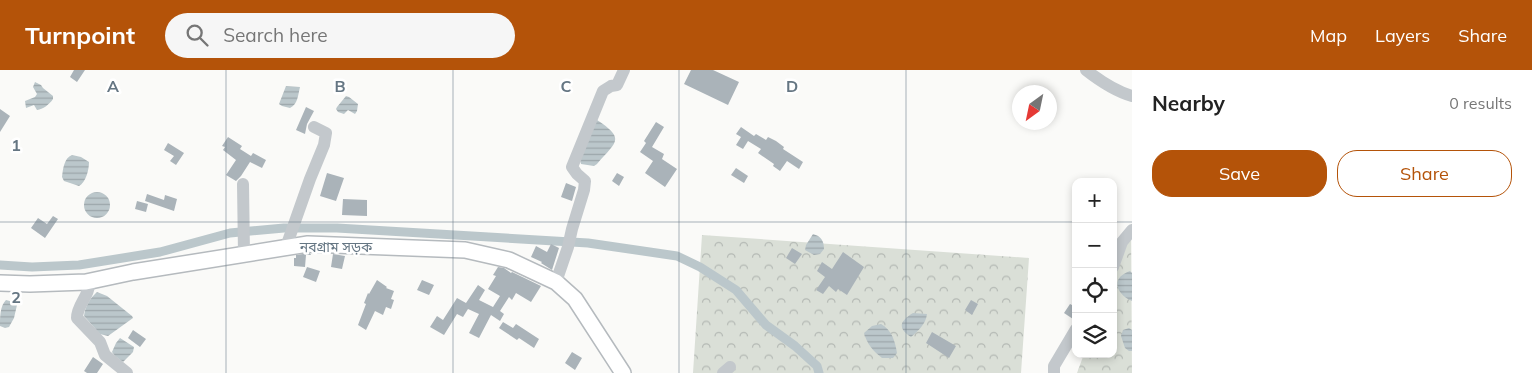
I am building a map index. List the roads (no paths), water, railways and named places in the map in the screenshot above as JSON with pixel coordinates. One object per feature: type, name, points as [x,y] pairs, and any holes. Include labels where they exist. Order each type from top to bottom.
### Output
[{"type":"main road","name":"নবগ্রাম সড়ক","points":[[0,283],[88,282],[244,247],[286,247],[308,244],[465,250],[509,260],[556,282],[575,298],[623,373]]},
{"type":"street","points":[[556,282],[584,190],[585,180],[572,167],[603,91],[617,85],[624,70]]},
{"type":"street","points":[[1086,70],[1100,81],[1132,96]]},
{"type":"street","points":[[286,247],[324,145],[326,133],[314,127]]},
{"type":"street","points":[[244,184],[244,247]]},
{"type":"street","points":[[1117,256],[1122,242],[1132,230]]},
{"type":"street","points":[[88,282],[88,293],[77,310],[77,318],[100,342],[105,355],[127,373]]},
{"type":"street","points":[[1054,373],[1054,366],[1072,336]]},
{"type":"waterway","points":[[0,265],[32,267],[79,265],[160,252],[230,233],[284,228],[337,228],[588,243],[677,256],[700,267],[736,290],[766,325],[795,346],[817,366],[819,373]]}]
